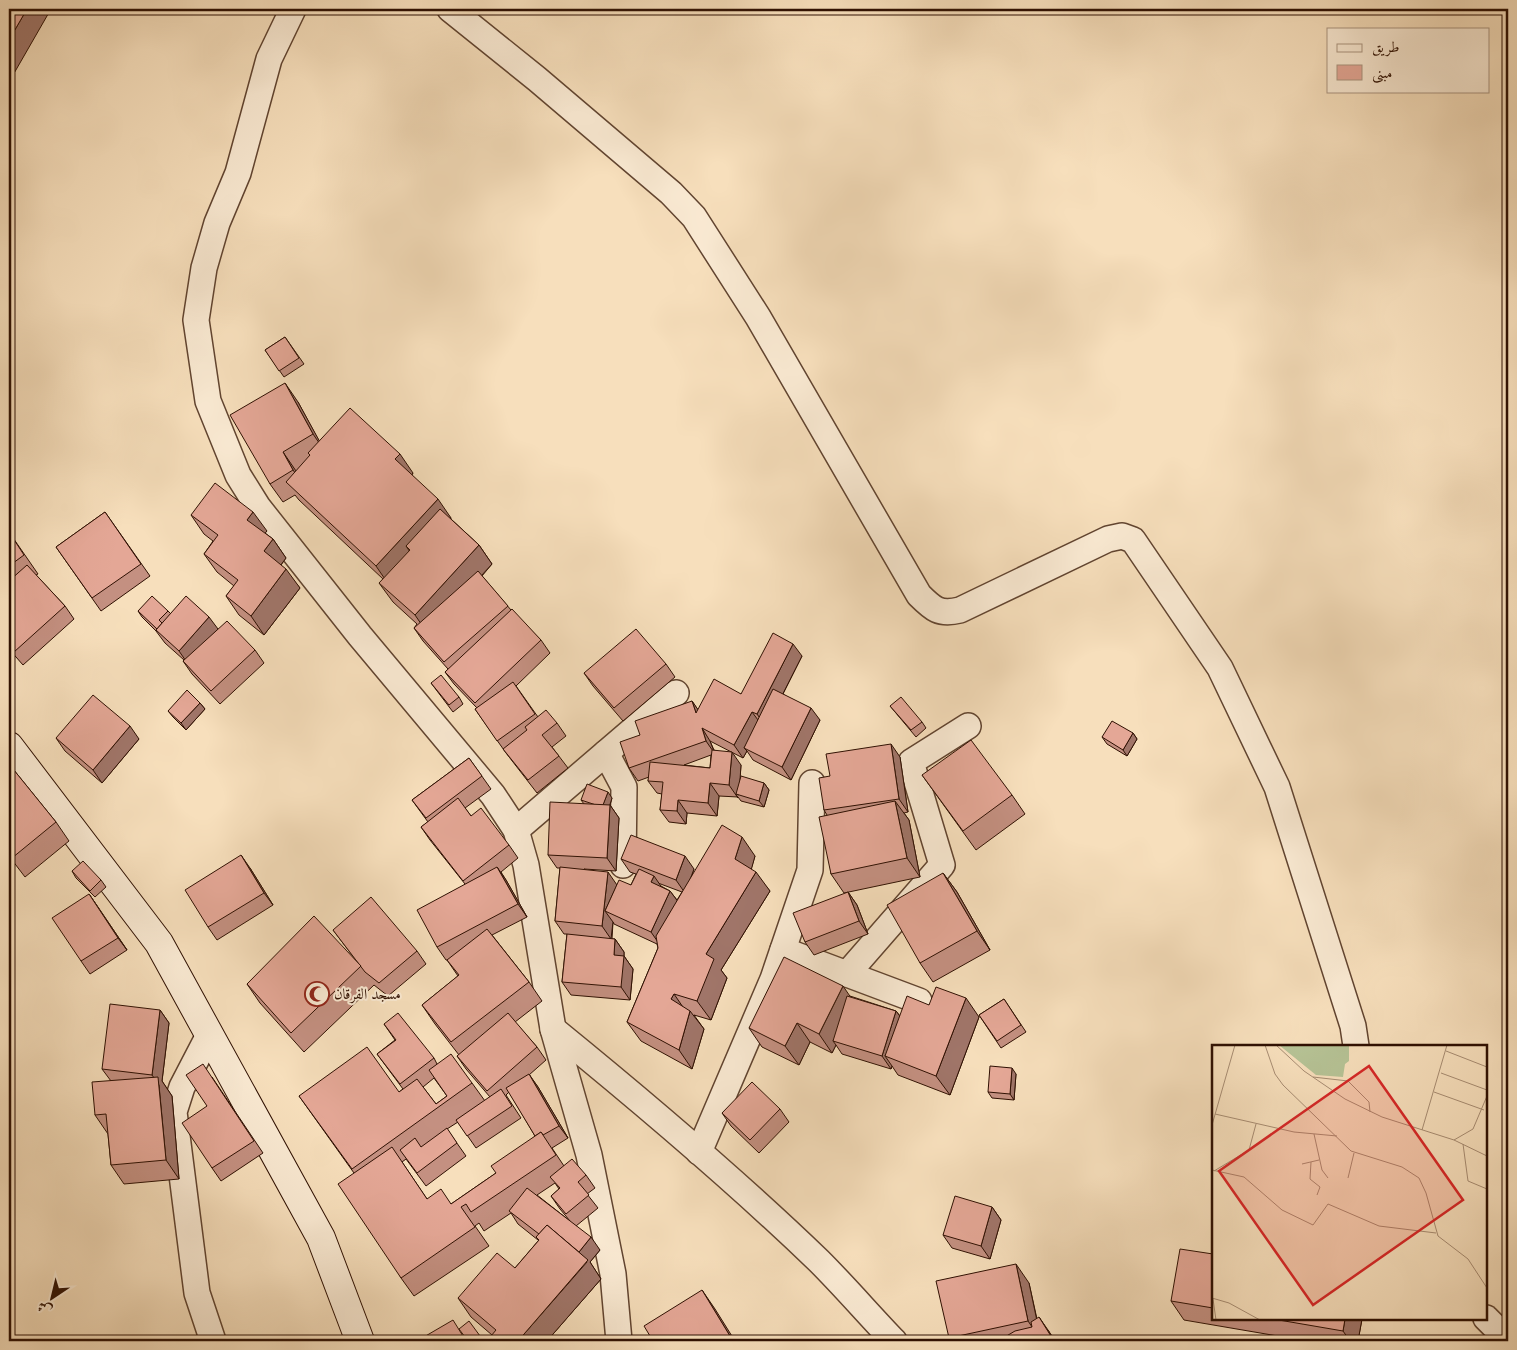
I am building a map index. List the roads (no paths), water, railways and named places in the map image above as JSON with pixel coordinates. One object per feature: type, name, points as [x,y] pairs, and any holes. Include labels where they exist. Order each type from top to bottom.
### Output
[{"type":"main road","points":[[9,746],[159,944],[321,1238],[360,1341]]},
{"type":"street","points":[[293,9],[269,59],[238,173],[217,223],[204,268],[196,320],[208,401],[228,454],[258,507],[360,636],[493,795],[516,830],[526,865],[552,1029],[589,1155],[613,1274],[618,1341]]},
{"type":"street","points":[[450,9],[538,79],[671,193],[694,217],[758,317],[919,595],[934,610],[949,613],[960,610],[1108,539],[1122,536],[1133,540],[1220,668],[1277,787],[1353,1026],[1356,1045]]},
{"type":"street","points":[[516,830],[676,693]]},
{"type":"street","points":[[847,974],[942,865],[911,762],[968,726]]},
{"type":"street","points":[[606,753],[624,787],[623,865]]},
{"type":"street","points":[[699,1152],[773,979],[810,870],[812,784]]},
{"type":"street","points":[[783,950],[919,1001]]},
{"type":"street","points":[[552,1029],[664,1120],[819,1262],[894,1341]]},
{"type":"street","points":[[209,1035],[182,1087],[174,1112],[198,1294],[213,1341]]},
{"type":"street","points":[[1487,1319],[1508,1340]]},
{"type":"place","name":"مسجد الفرقان","points":[[317,994]]}]
